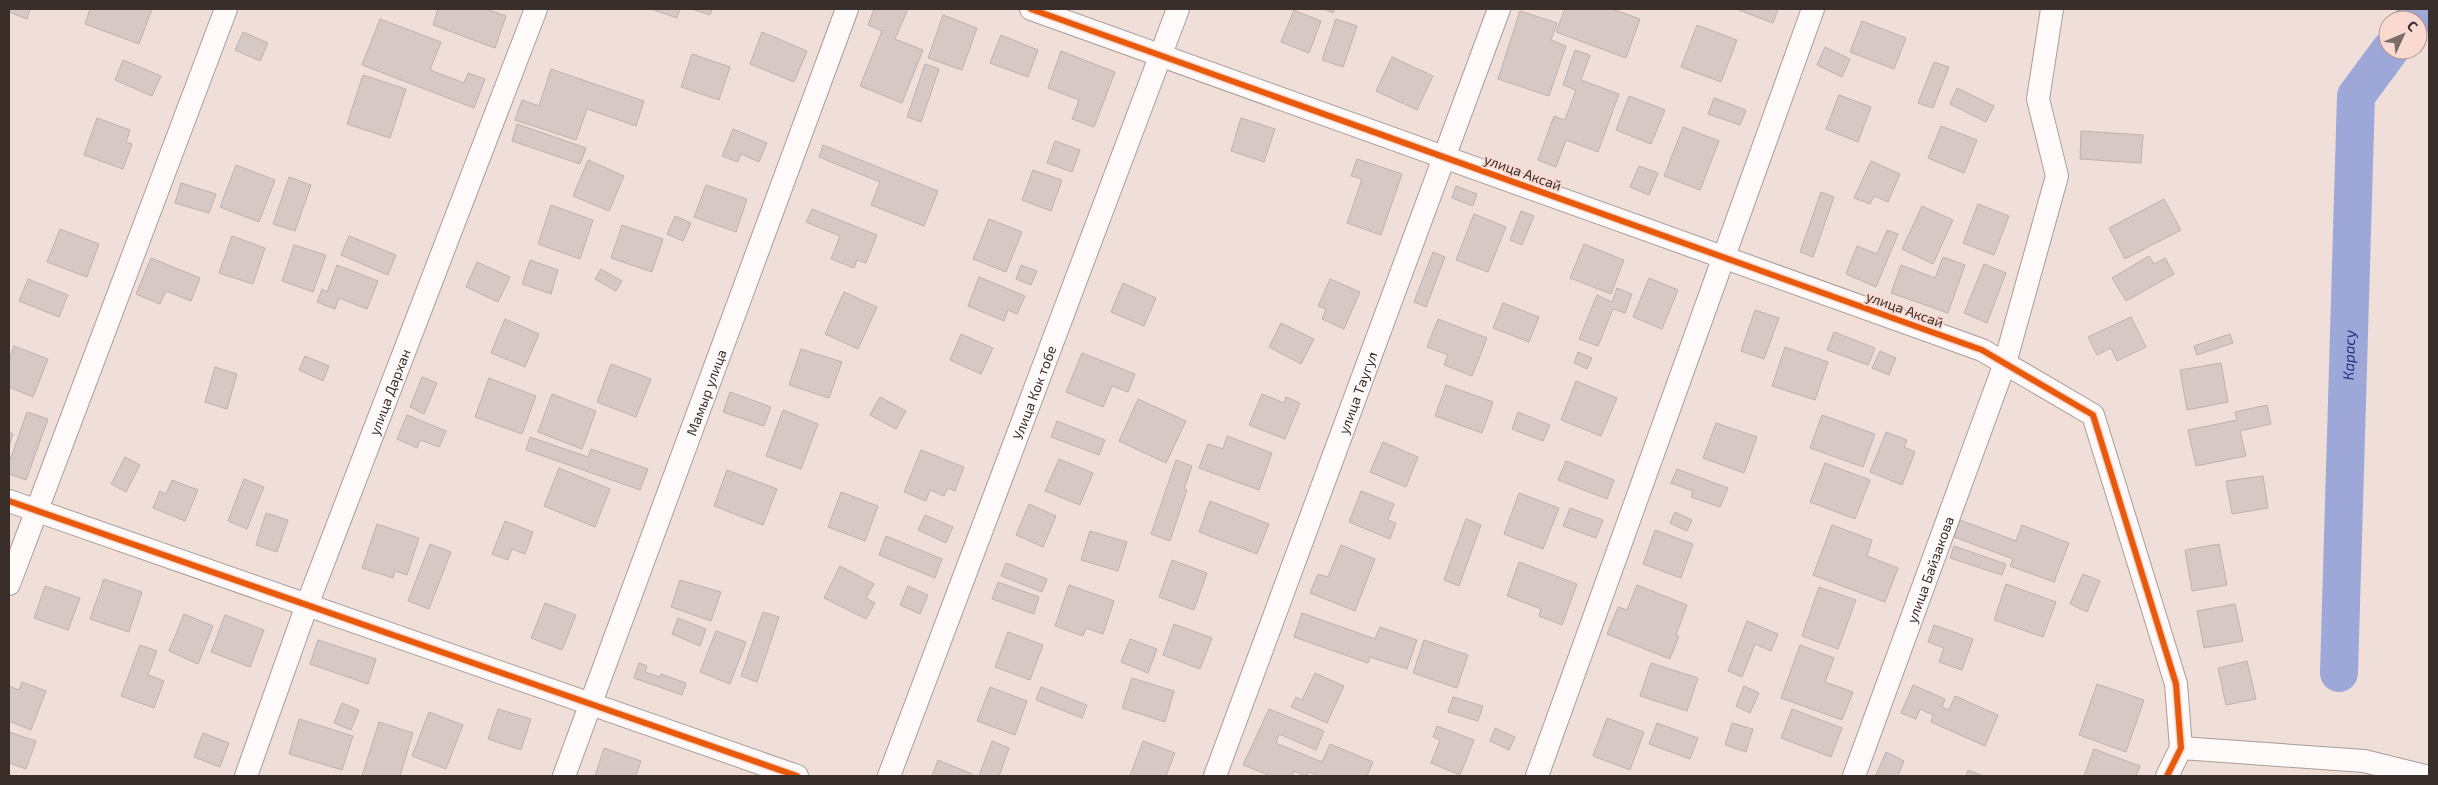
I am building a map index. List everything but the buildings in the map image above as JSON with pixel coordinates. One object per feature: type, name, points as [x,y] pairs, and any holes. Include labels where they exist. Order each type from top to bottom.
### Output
[{"type":"street","points":[[9,584],[35,510],[226,9]]},
{"type":"street","name":"улица Дархан","points":[[246,776],[307,605],[536,9]]},
{"type":"street","name":"Мамыр улица","points":[[564,776],[848,9]]},
{"type":"street","name":"улица Аксай","points":[[1031,9],[1982,350],[2093,415],[2176,684],[2181,748]]},
{"type":"street","name":"Улица Кок тобе","points":[[889,776],[1178,9]]},
{"type":"street","name":"улица Таугул","points":[[1215,776],[1443,157],[1500,9]]},
{"type":"street","points":[[1537,776],[1813,9]]},
{"type":"street","name":"улица Байзакова","points":[[1854,776],[2006,363],[2057,176],[2038,99],[2052,9]]},
{"type":"street","points":[[9,501],[797,776]]},
{"type":"street","points":[[2167,776],[2181,748],[2364,761],[2425,776]]},
{"type":"waterway","name":"Карасу","points":[[2339,673],[2356,96],[2383,60]]},
{"type":"cycle path","points":[[1031,9],[1982,350],[2093,415],[2176,684],[2181,748],[2167,776]]},
{"type":"cycle path","points":[[9,501],[797,776]]}]
